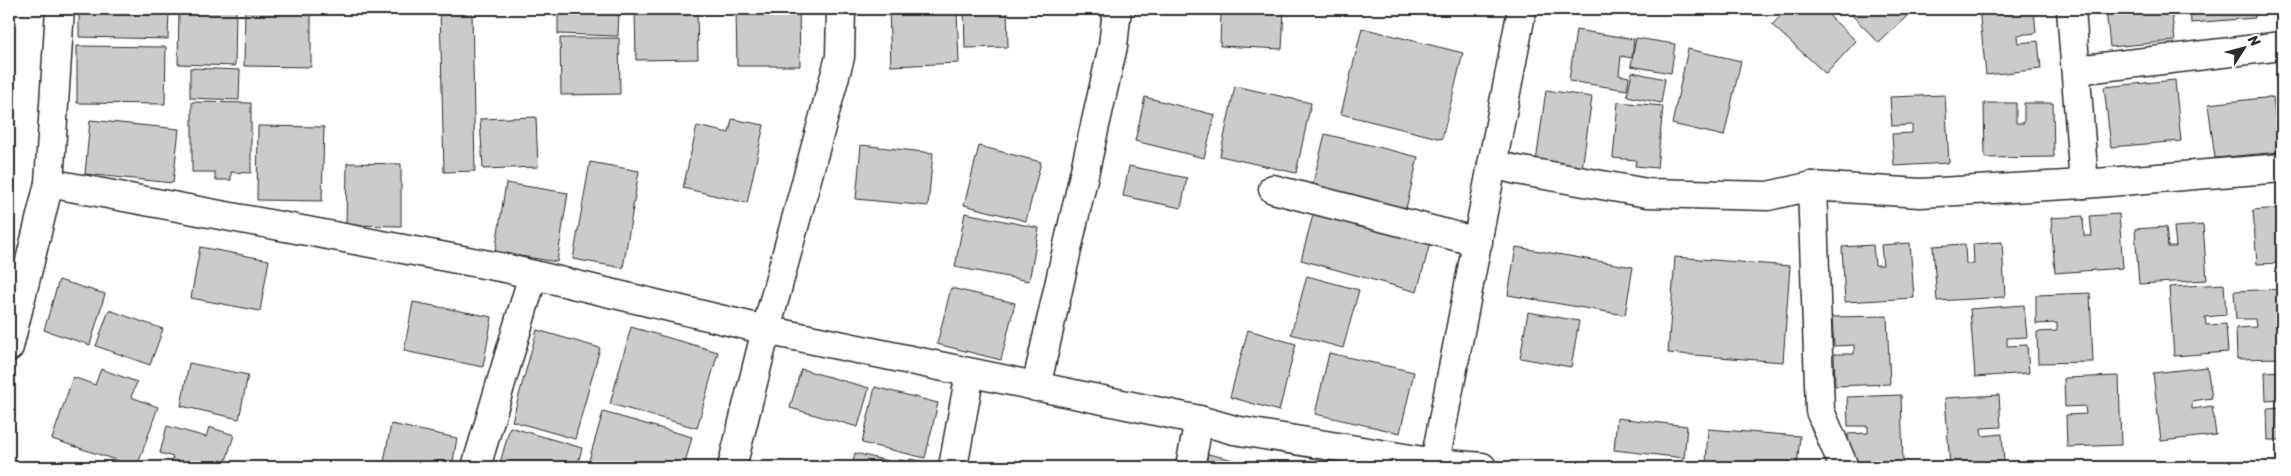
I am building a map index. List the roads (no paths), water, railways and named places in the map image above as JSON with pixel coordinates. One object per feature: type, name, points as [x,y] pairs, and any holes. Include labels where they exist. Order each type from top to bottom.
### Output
[{"type":"street","points":[[9,347],[49,183],[60,9]]},
{"type":"street","points":[[732,467],[766,330],[840,57],[841,9]]},
{"type":"street","points":[[1036,387],[1113,46],[1117,9]]},
{"type":"street","points":[[1435,465],[1522,9]]},
{"type":"street","points":[[2071,9],[2084,184]]},
{"type":"street","points":[[2076,70],[2282,46]]},
{"type":"street","points":[[1492,164],[1647,193],[1768,196],[1812,186],[1920,193],[2084,184],[2282,168]]},
{"type":"street","points":[[49,183],[505,268],[766,330],[1199,420],[1234,430],[1435,465],[1482,467]]},
{"type":"street","points":[[1812,186],[1820,410],[1844,467]]},
{"type":"street","points":[[1272,189],[1478,242]]},
{"type":"street","points":[[476,467],[533,275]]},
{"type":"street","points":[[953,467],[970,373]]},
{"type":"street","points":[[1190,467],[1199,420]]}]
